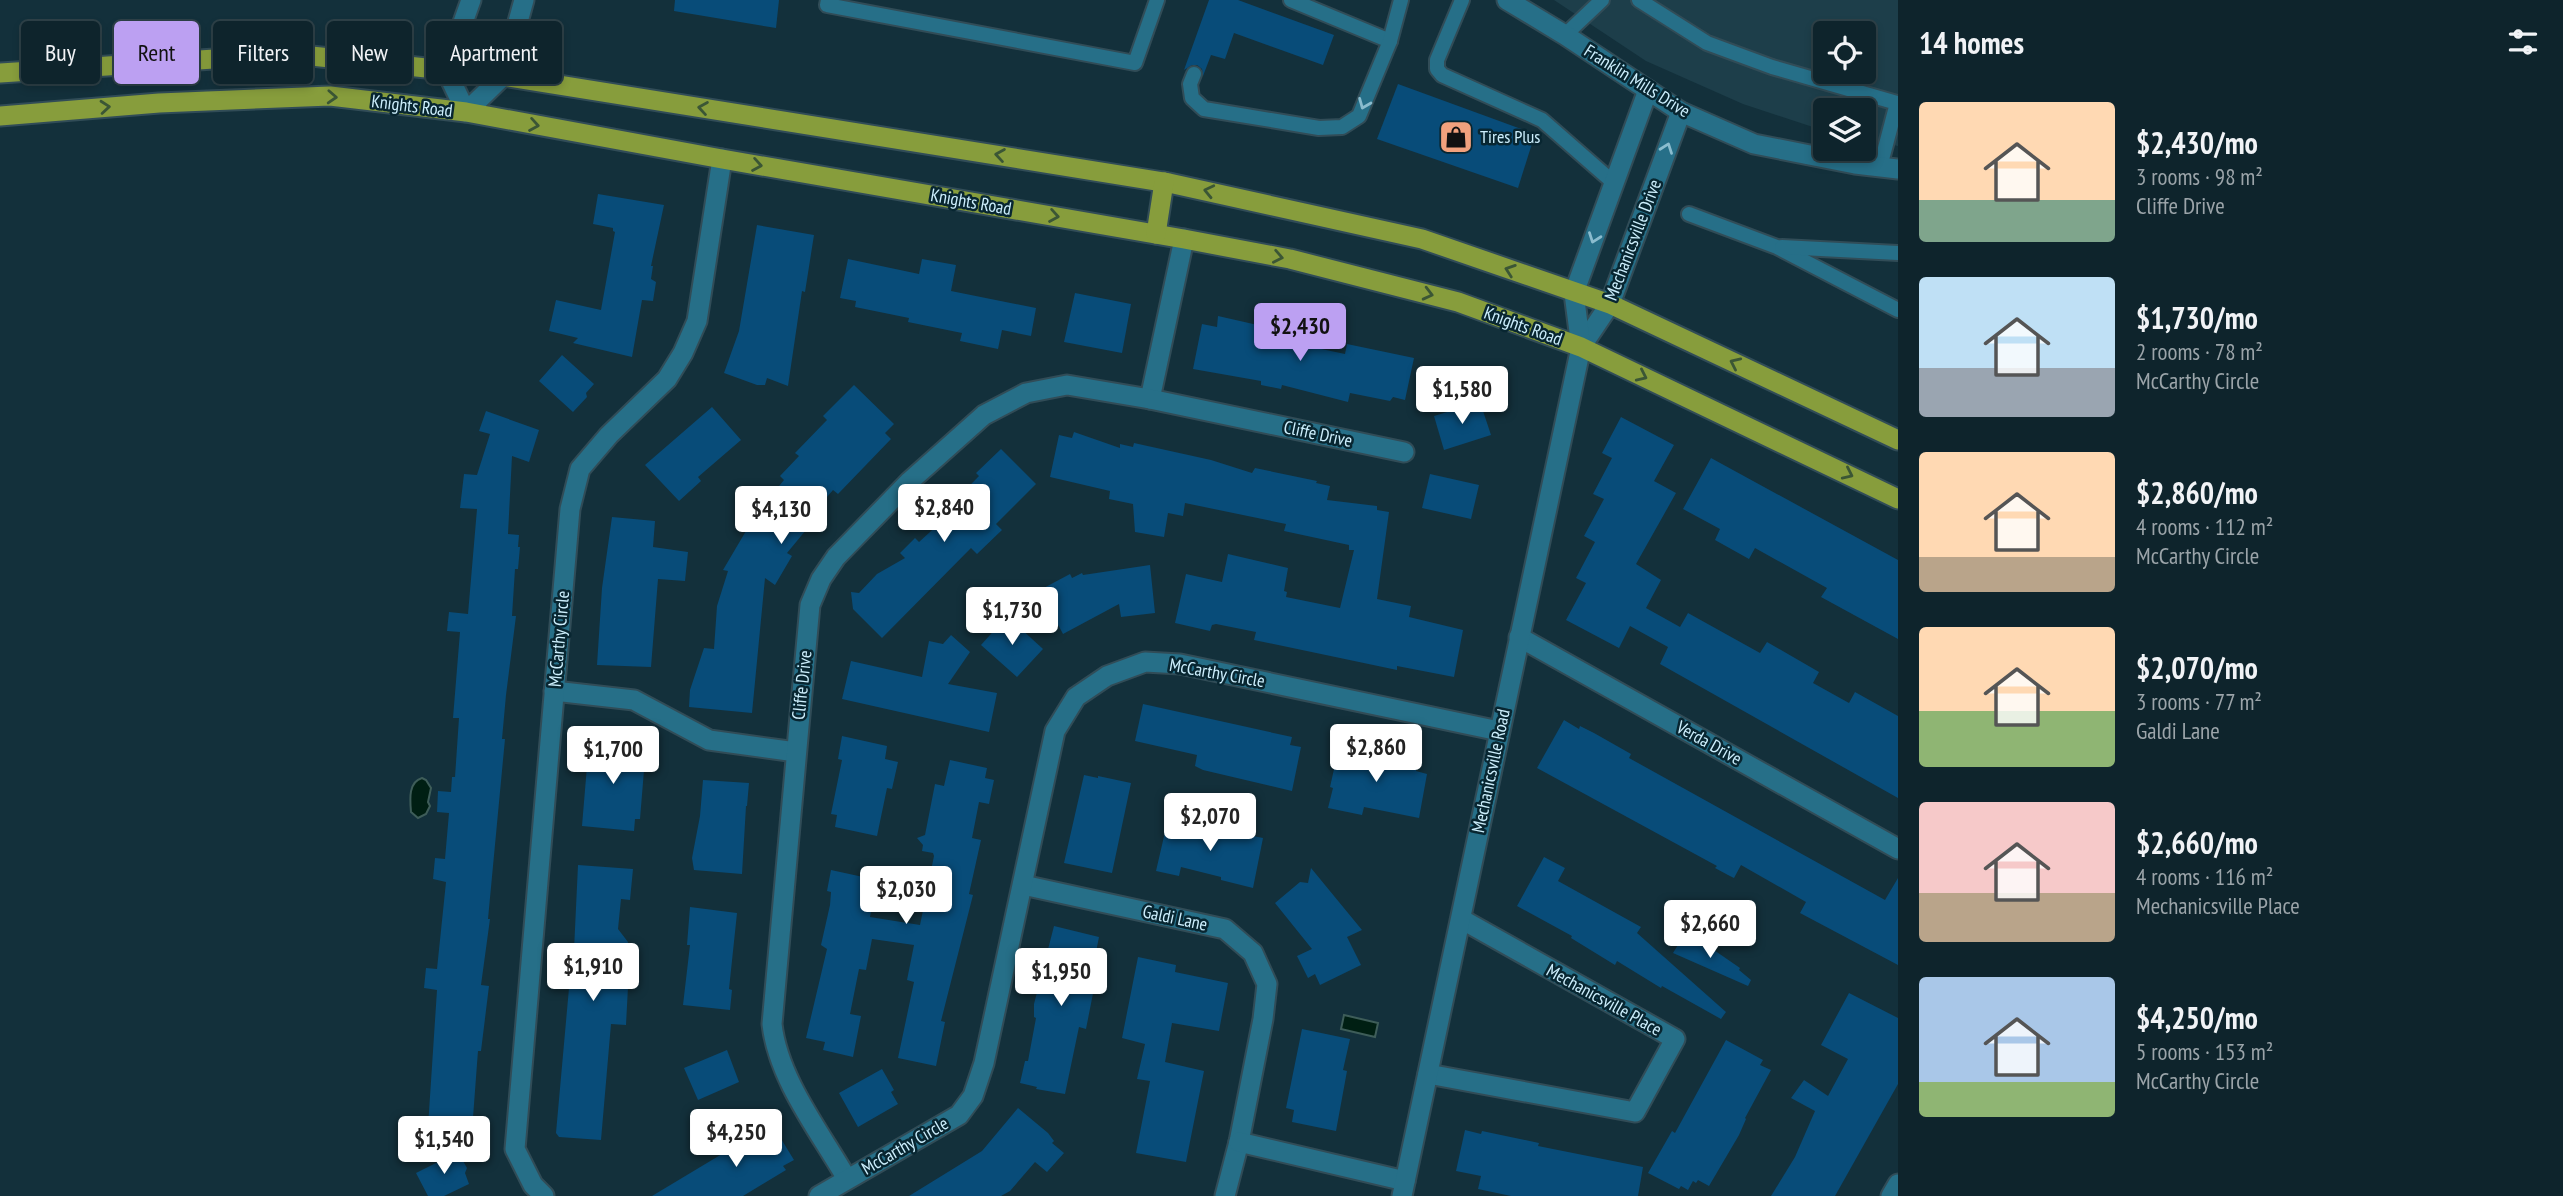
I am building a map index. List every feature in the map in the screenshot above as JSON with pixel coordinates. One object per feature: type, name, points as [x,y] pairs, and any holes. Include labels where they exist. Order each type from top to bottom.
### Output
[{"type":"main road","points":[[0,73],[292,54],[426,68]]},
{"type":"main road","points":[[553,84],[1164,182],[1422,239],[1610,304],[1898,440]]},
{"type":"main road","name":"Knights Road","points":[[0,116],[159,103],[330,96],[466,112],[1290,259],[1458,302],[1581,347],[1898,499]]},
{"type":"main road","points":[[1156,234],[1164,182]]},
{"type":"street","points":[[464,21],[471,0]]},
{"type":"street","points":[[518,21],[524,0]]},
{"type":"street","name":"Franklin Mills Drive","points":[[1507,0],[1681,112],[1754,144],[1889,168]]},
{"type":"street","points":[[453,84],[466,112],[495,84]]},
{"type":"street","name":"Mechanicsville Drive","points":[[1581,347],[1574,293],[1648,90]]},
{"type":"street","name":"Mechanicsville Drive","points":[[1581,347],[1610,304],[1681,112]]},
{"type":"street","name":"McCarthy Circle","points":[[544,1196],[533,1185],[515,1149],[570,509],[580,469],[609,435],[667,380],[697,321],[722,159]]},
{"type":"street","points":[[1150,399],[1184,239]]},
{"type":"street","name":"Mechanicsville Road","points":[[1403,1189],[1581,347]]},
{"type":"street","name":"Cliffe Drive","points":[[848,1179],[784,1071],[774,1042],[772,1024],[810,605],[821,579],[836,557],[910,481],[984,415],[1026,393],[1067,384],[1404,452]]},
{"type":"street","name":"Verda Drive","points":[[1519,637],[1898,849]]},
{"type":"street","name":"McCarthy Circle","points":[[820,1196],[959,1115],[973,1096],[984,1063],[1055,731],[1076,697],[1107,676],[1144,662],[1180,663],[1499,731]]},
{"type":"street","points":[[554,691],[634,700],[709,740],[796,752]]},
{"type":"street","name":"Galdi Lane","points":[[1023,885],[1225,929],[1253,953],[1267,984],[1263,1019],[1239,1142],[1225,1196]]},
{"type":"street","name":"Mechanicsville Place","points":[[1428,1074],[1635,1112],[1675,1039],[1461,919]]},
{"type":"street","points":[[1239,1142],[1403,1189]]},
{"type":"street","points":[[1891,1196],[1898,1184]]},
{"type":"lane","points":[[828,0],[827,5],[1135,63],[1157,0]]},
{"type":"lane","points":[[1291,0],[1390,41]]},
{"type":"lane","points":[[1194,74],[1190,84],[1192,98],[1204,109],[1320,128],[1342,127],[1359,116],[1390,41],[1401,0]]},
{"type":"lane","points":[[1462,0],[1437,60],[1437,69],[1442,75],[1542,120],[1614,183]]},
{"type":"lane","points":[[1565,35],[1602,0]]},
{"type":"lane","points":[[1639,0],[1707,43],[1772,67],[1897,103],[1889,168]]},
{"type":"lane","points":[[1689,214],[1777,247],[1898,310]]},
{"type":"lane","points":[[1777,247],[1898,253]]},
{"type":"shaded area","points":[[1554,0],[1898,0],[1898,146],[1876,141],[1876,98],[1813,98],[1813,127],[1743,104],[1646,61]]},
{"type":"shaded area","points":[[422,778],[431,788],[428,802],[430,806],[426,814],[418,818],[411,812],[410,797],[414,783]]},
{"type":"shaded area","points":[[1344,1015],[1378,1023],[1375,1037],[1341,1029]]},
{"type":"building","points":[[675,0],[779,0],[776,28],[674,11]]},
{"type":"building","points":[[1209,0],[1238,0],[1334,35],[1323,65],[1234,33],[1225,59],[1211,55],[1203,76],[1202,69],[1197,65],[1184,70]]},
{"type":"building","name":"Tires Plus","points":[[1398,84],[1535,134],[1518,188],[1377,139]]},
{"type":"building","points":[[598,194],[664,205],[651,266],[651,279],[656,282],[653,301],[642,300],[632,357],[573,343],[578,338],[549,331],[556,300],[601,310],[615,232],[613,228],[593,224]]},
{"type":"building","points":[[757,225],[814,235],[805,292],[802,291],[788,386],[767,378],[765,385],[757,385],[724,373],[739,331]]},
{"type":"building","points":[[848,259],[919,274],[922,259],[956,265],[951,291],[1036,308],[1031,336],[1002,330],[998,349],[960,341],[962,333],[855,307],[856,301],[840,298]]},
{"type":"building","points":[[1075,293],[1131,304],[1122,353],[1064,342]]},
{"type":"building","points":[[1218,316],[1262,326],[1262,323],[1281,327],[1279,340],[1345,354],[1347,344],[1414,358],[1405,400],[1393,397],[1390,401],[1350,393],[1348,402],[1282,385],[1281,389],[1261,385],[1261,381],[1193,369],[1202,324],[1217,327]]},
{"type":"building","points":[[562,355],[594,384],[586,393],[587,397],[573,412],[539,381]]},
{"type":"building","points":[[854,385],[894,424],[885,433],[891,439],[838,494],[833,490],[803,525],[806,530],[787,553],[792,556],[775,585],[765,578],[752,713],[689,707],[690,690],[704,648],[714,649],[717,606],[728,571],[723,570],[756,514],[784,480],[780,476],[799,456],[795,453],[827,420],[823,416]]},
{"type":"building","points":[[1480,402],[1491,435],[1444,450],[1434,416]]},
{"type":"building","points":[[712,407],[741,440],[698,477],[701,481],[679,501],[645,465]]},
{"type":"building","points":[[486,411],[539,430],[529,462],[512,456],[508,534],[519,535],[512,616],[516,616],[502,739],[505,739],[490,919],[481,985],[489,986],[481,1051],[478,1051],[472,1131],[428,1127],[437,990],[424,988],[426,968],[437,969],[446,882],[433,879],[435,858],[445,859],[449,813],[437,812],[438,791],[451,792],[452,777],[455,777],[459,718],[453,718],[460,632],[447,631],[449,612],[468,614],[477,509],[460,508],[464,474],[477,475],[490,434],[479,431]]},
{"type":"building","points":[[1621,417],[1674,445],[1654,481],[1676,493],[1636,564],[1661,580],[1646,608],[1680,627],[1688,613],[1760,653],[1767,642],[1819,672],[1813,683],[1849,703],[1855,692],[1898,716],[1898,798],[1660,664],[1668,647],[1630,626],[1619,648],[1566,620],[1586,583],[1576,578],[1595,542],[1584,536],[1604,499],[1593,494],[1612,458],[1602,453]]},
{"type":"building","points":[[1074,432],[1120,448],[1120,444],[1133,447],[1134,443],[1211,460],[1252,473],[1255,468],[1317,481],[1316,483],[1330,486],[1327,500],[1377,506],[1377,510],[1389,512],[1377,599],[1411,606],[1409,617],[1463,630],[1454,677],[1397,666],[1397,670],[1254,640],[1256,632],[1216,624],[1212,625],[1210,631],[1175,623],[1186,574],[1222,582],[1228,554],[1288,568],[1284,591],[1287,592],[1286,597],[1340,608],[1354,550],[1349,550],[1349,545],[1284,531],[1286,524],[1185,503],[1183,516],[1168,513],[1164,537],[1135,532],[1133,504],[1109,499],[1110,491],[1050,477],[1059,435],[1072,438]]},
{"type":"building","points":[[1001,449],[1036,484],[996,524],[1002,530],[977,554],[971,548],[882,638],[853,609],[851,592],[859,593],[877,574],[905,558],[900,553],[915,538],[919,542],[952,512],[948,508],[979,476],[976,473]]},
{"type":"building","points":[[1711,458],[1898,560],[1898,639],[1821,597],[1827,588],[1755,548],[1749,559],[1715,540],[1720,529],[1683,509]]},
{"type":"building","points":[[1430,474],[1479,485],[1471,519],[1422,508]]},
{"type":"building","points":[[612,517],[655,521],[653,547],[688,552],[685,581],[658,579],[651,667],[597,665],[602,588]]},
{"type":"building","points":[[1150,565],[1155,613],[1121,617],[1119,604],[1063,634],[1040,590],[1070,574],[1072,578],[1082,573],[1083,575]]},
{"type":"building","points":[[1007,616],[1043,649],[1017,677],[981,645]]},
{"type":"building","points":[[951,635],[970,652],[948,684],[997,693],[989,732],[842,699],[851,661],[922,677],[929,641],[943,644]]},
{"type":"building","points":[[1143,704],[1292,737],[1290,745],[1301,747],[1292,791],[1203,770],[1195,766],[1197,755],[1135,741]]},
{"type":"building","points":[[1564,720],[1579,729],[1580,726],[1594,733],[1631,754],[1629,758],[1885,900],[1898,878],[1898,965],[1800,913],[1806,902],[1741,865],[1734,878],[1715,868],[1717,866],[1537,768]]},
{"type":"building","points":[[842,736],[887,746],[885,759],[898,762],[892,789],[887,788],[877,836],[835,827],[837,815],[831,814],[842,760],[838,759]]},
{"type":"building","points":[[592,740],[634,744],[633,757],[645,758],[640,819],[635,819],[634,831],[582,826],[589,742]]},
{"type":"building","points":[[1339,747],[1418,763],[1416,771],[1427,774],[1419,818],[1364,807],[1362,815],[1328,808]]},
{"type":"building","points":[[950,760],[987,768],[985,778],[994,780],[989,804],[979,802],[972,838],[981,840],[969,894],[973,895],[941,1021],[945,1022],[936,1066],[898,1058],[914,982],[907,980],[914,945],[872,939],[866,970],[859,969],[850,1014],[861,1016],[853,1057],[823,1050],[825,1042],[806,1038],[827,949],[821,945],[830,905],[831,892],[827,891],[831,870],[877,880],[870,917],[920,925],[934,856],[933,853],[922,851],[923,845],[917,838],[925,835],[935,784],[944,786]]},
{"type":"building","points":[[1084,775],[1131,783],[1112,873],[1064,863]]},
{"type":"building","points":[[703,780],[749,783],[742,874],[694,870],[692,858]]},
{"type":"building","points":[[1168,819],[1263,838],[1253,888],[1181,867],[1179,876],[1156,871]]},
{"type":"building","points":[[1544,857],[1565,868],[1558,881],[1641,927],[1637,933],[1726,1012],[1721,1019],[1662,986],[1661,988],[1617,961],[1615,965],[1571,938],[1572,936],[1517,906]]},
{"type":"building","points":[[578,865],[633,869],[630,900],[621,899],[618,929],[628,942],[627,954],[601,985],[628,987],[626,1025],[611,1024],[601,1140],[559,1137],[556,1133],[569,988],[598,989],[601,953],[574,950]]},
{"type":"building","points":[[1311,868],[1362,930],[1347,937],[1361,965],[1320,985],[1315,974],[1308,978],[1297,956],[1312,949],[1275,903],[1300,882],[1308,883]]},
{"type":"building","points":[[690,907],[737,913],[729,989],[732,990],[730,1010],[683,1005],[690,945],[687,945]]},
{"type":"building","points":[[1054,926],[1099,937],[1096,952],[1101,953],[1086,1029],[1079,1027],[1065,1094],[1020,1083],[1025,1061],[1028,1061],[1036,1018],[1034,1004]]},
{"type":"building","points":[[1684,935],[1707,949],[1711,948],[1740,968],[1751,980],[1748,986],[1673,953]]},
{"type":"building","points":[[1138,957],[1176,965],[1175,972],[1228,983],[1219,1031],[1172,1023],[1165,1062],[1204,1071],[1186,1162],[1136,1153],[1150,1081],[1137,1079],[1145,1044],[1122,1038]]},
{"type":"building","points":[[1849,993],[1898,1018],[1898,1084],[1835,1196],[1771,1196],[1795,1157],[1815,1111],[1791,1098],[1804,1080],[1828,1096],[1848,1059],[1821,1045]]},
{"type":"building","points":[[1302,1029],[1350,1039],[1343,1070],[1347,1071],[1336,1131],[1292,1122],[1294,1110],[1286,1108]]},
{"type":"building","points":[[1726,1040],[1763,1060],[1760,1065],[1771,1070],[1745,1118],[1739,1135],[1709,1186],[1698,1180],[1696,1183],[1693,1181],[1688,1190],[1681,1186],[1679,1189],[1648,1173],[1672,1131],[1675,1133]]},
{"type":"building","points":[[727,1050],[739,1082],[698,1100],[684,1068]]},
{"type":"building","points":[[882,1069],[894,1090],[891,1092],[898,1104],[858,1127],[839,1093]]},
{"type":"building","points":[[1018,1108],[1048,1133],[1054,1141],[1052,1143],[1064,1153],[1047,1172],[1035,1162],[1010,1191],[1001,1196],[909,1196],[982,1151]]},
{"type":"building","points":[[772,1124],[794,1160],[783,1166],[786,1170],[743,1196],[652,1196]]},
{"type":"building","points":[[1465,1130],[1481,1134],[1482,1131],[1539,1143],[1538,1146],[1643,1167],[1638,1196],[1511,1196],[1478,1189],[1481,1176],[1456,1171]]},
{"type":"building","points":[[458,1152],[467,1168],[465,1173],[469,1184],[444,1196],[428,1196],[416,1173]]},
{"type":"place","name":"Tires Plus","points":[[1456,137]]}]
